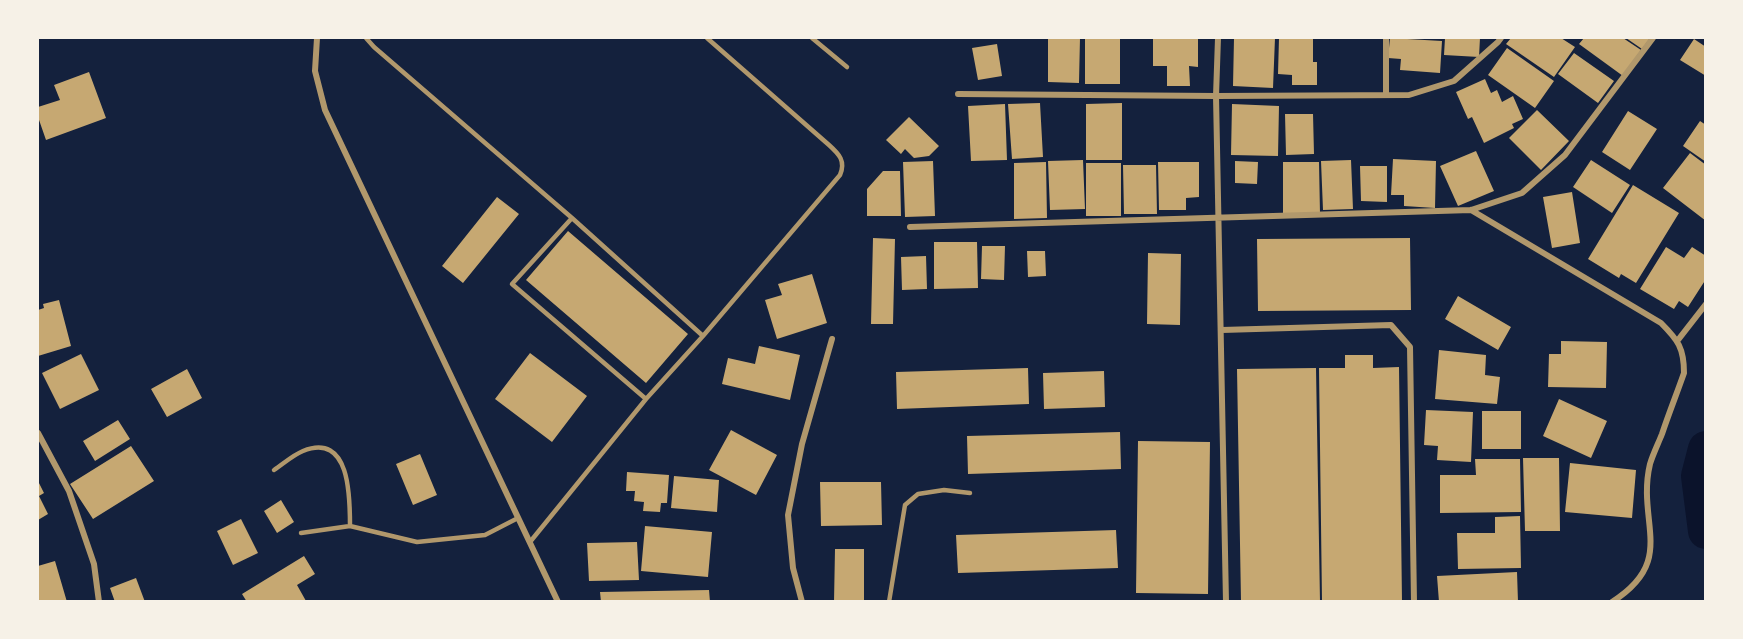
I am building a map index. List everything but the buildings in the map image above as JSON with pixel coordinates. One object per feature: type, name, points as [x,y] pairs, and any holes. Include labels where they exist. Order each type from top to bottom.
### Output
[{"type":"street","points":[[317,38],[315,71],[325,110],[558,602]]},
{"type":"street","points":[[1218,38],[1216,96],[1226,602]]},
{"type":"street","points":[[1386,38],[1386,95]]},
{"type":"street","points":[[958,94],[1409,95],[1454,81],[1501,38]]},
{"type":"street","points":[[910,227],[1471,210],[1522,193],[1565,155],[1653,38]]},
{"type":"street","points":[[1471,210],[1661,323],[1678,340],[1684,358],[1684,373],[1650,464],[1647,490],[1651,551],[1642,576],[1628,591],[1612,602]]},
{"type":"street","points":[[1678,340],[1706,304]]},
{"type":"street","points":[[1222,330],[1391,325],[1410,347],[1414,602]]},
{"type":"street","points":[[802,602],[794,568],[789,515],[802,444],[832,339]]},
{"type":"street","points":[[38,434],[69,491],[94,564],[99,602]]},
{"type":"lane","points":[[366,38],[703,336]]},
{"type":"lane","points":[[530,542],[646,399],[703,336],[840,175],[844,164],[839,154],[707,38]]},
{"type":"lane","points":[[812,38],[847,67]]},
{"type":"lane","points":[[572,218],[512,284],[646,399]]},
{"type":"lane","points":[[274,470],[302,452],[319,447],[333,451],[341,463],[350,488],[350,526]]},
{"type":"lane","points":[[889,602],[905,505],[918,494],[944,490],[970,493]]},
{"type":"lane","points":[[301,533],[350,526],[417,542],[485,535],[518,518]]},
{"type":"waterway","points":[[1706,449],[1699,476],[1706,531]]}]
